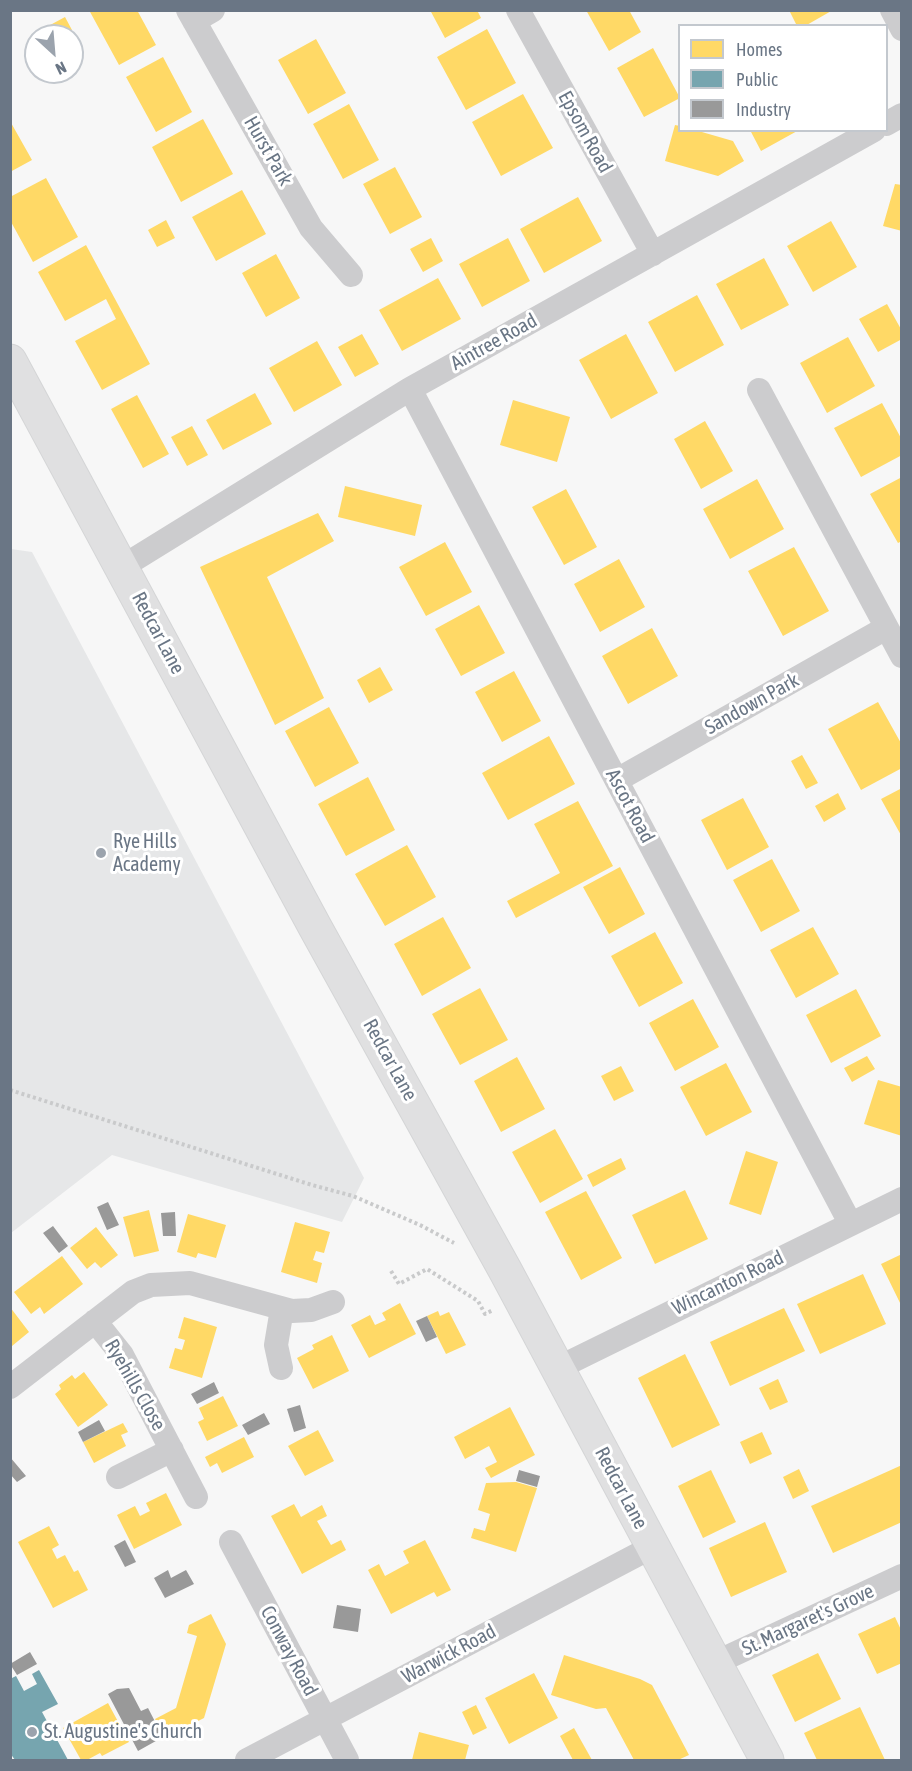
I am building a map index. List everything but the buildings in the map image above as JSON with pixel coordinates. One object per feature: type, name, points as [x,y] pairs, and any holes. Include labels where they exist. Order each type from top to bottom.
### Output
[{"type":"main road","name":"Redcar Lane","points":[[10,361],[767,1761]]},
{"type":"street","name":"Epsom Road","points":[[518,10],[652,254]]},
{"type":"street","points":[[892,10],[902,29]]},
{"type":"street","name":"Hurst Park","points":[[198,14],[311,228],[351,275]]},
{"type":"street","points":[[888,123],[902,115]]},
{"type":"street","name":"Aintree Road","points":[[122,567],[410,389],[870,132]]},
{"type":"street","name":"Ascot Road","points":[[410,389],[850,1223]]},
{"type":"street","points":[[759,390],[902,656]]},
{"type":"street","name":"Sandown Park","points":[[617,780],[886,628]]},
{"type":"street","name":"Wincanton Road","points":[[556,1369],[902,1198]]},
{"type":"street","name":"Ryehills Close","points":[[10,1387],[133,1292],[151,1285],[190,1283],[291,1311],[311,1310],[333,1302]]},
{"type":"street","points":[[281,1368],[276,1346],[282,1309]]},
{"type":"street","name":"Ryehills Close","points":[[95,1321],[122,1355],[196,1497]]},
{"type":"street","name":"Ryehills Close","points":[[118,1477],[172,1450]]},
{"type":"street","name":"Conway Road","points":[[231,1542],[347,1761]]},
{"type":"street","name":"Warwick Road","points":[[246,1761],[652,1547]]},
{"type":"street","name":"St. Margaret's Grove","points":[[715,1663],[902,1576]]},
{"type":"path","points":[[10,1090],[353,1196],[420,1225],[462,1248]]},
{"type":"path","points":[[391,1271],[399,1284],[427,1269],[478,1301],[485,1314],[518,1297]]},
{"type":"shaded area","name":"Rye Hills Academy","points":[[11,549],[32,552],[364,1178],[342,1222],[112,1155],[11,1233]]},
{"type":"place","name":"Rye Hills Academy","points":[[101,853]]},
{"type":"place","name":"St. Augustine's Church","points":[[32,1732]]}]
